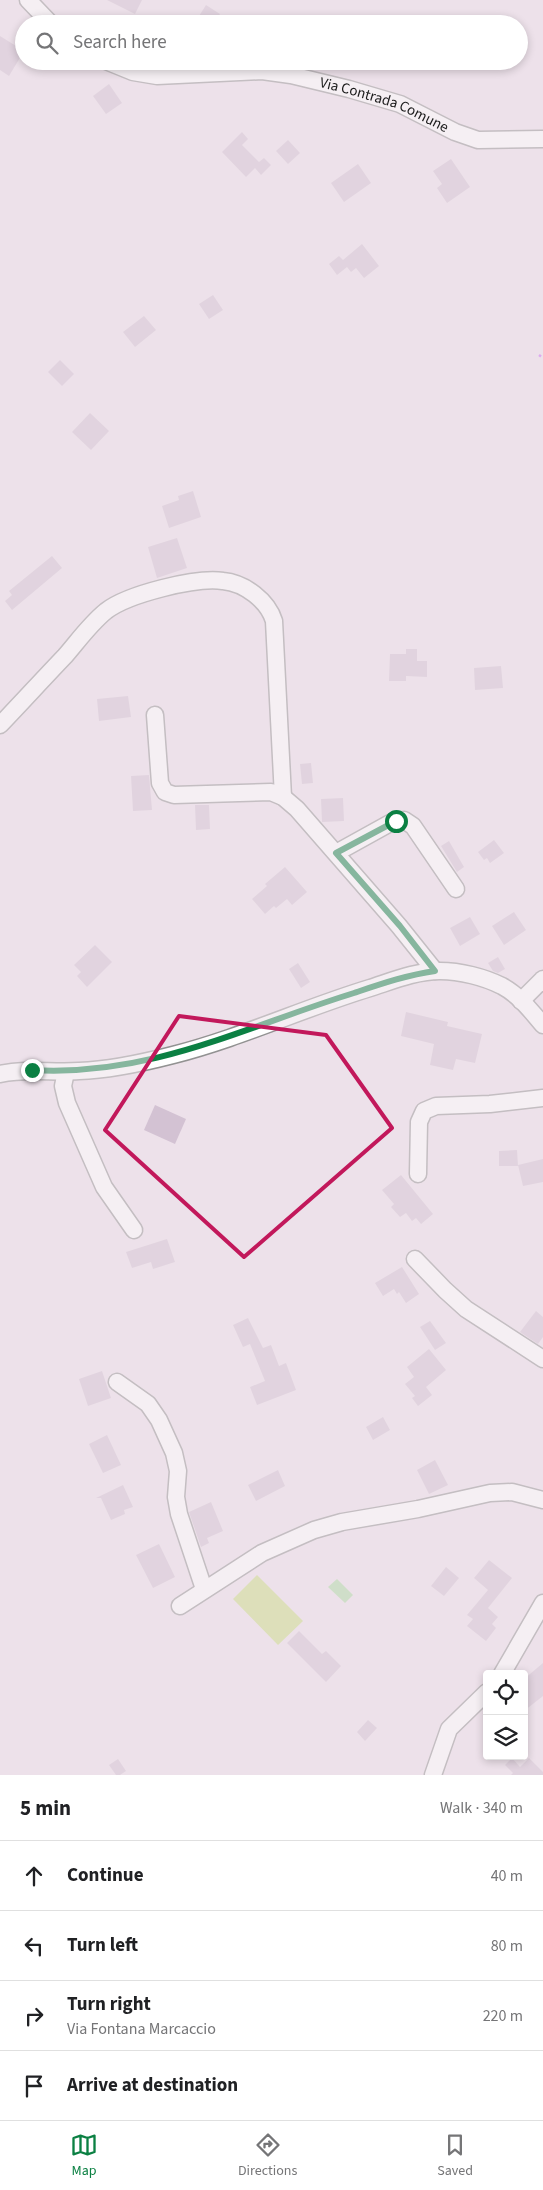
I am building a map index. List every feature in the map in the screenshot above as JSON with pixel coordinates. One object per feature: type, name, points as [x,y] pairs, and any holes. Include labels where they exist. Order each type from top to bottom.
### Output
[{"type":"street","points":[[28,0],[42,15]]},
{"type":"street","name":"Via Contrada Comune","points":[[128,70],[157,76],[262,71],[291,75],[343,87],[393,102],[415,110],[455,132],[478,140],[543,139]]},
{"type":"street","points":[[0,725],[107,610],[131,598],[162,589],[210,581],[231,583],[260,599],[268,607],[274,621],[277,646],[283,797]]},
{"type":"street","points":[[155,716],[160,782],[168,794],[266,792],[275,793],[283,797],[298,809],[400,926],[435,971]]},
{"type":"street","points":[[336,853],[392,822],[404,820],[414,826],[456,889]]},
{"type":"street","points":[[0,1074],[28,1070],[66,1072],[111,1068],[183,1052],[327,1001],[410,976],[435,971],[456,972],[481,978],[504,987],[521,1001],[543,1025]]},
{"type":"street","points":[[521,1001],[543,979]]},
{"type":"street","points":[[66,1072],[63,1086],[67,1103],[104,1187],[134,1230]]},
{"type":"street","points":[[418,1174],[419,1122],[424,1111],[436,1106],[490,1104],[543,1098]]},
{"type":"street","points":[[415,1259],[438,1284],[466,1309],[543,1359]]},
{"type":"street","points":[[117,1382],[148,1404],[159,1420],[174,1453],[178,1471],[176,1497],[179,1514],[204,1589]]},
{"type":"street","points":[[180,1606],[262,1553],[306,1533],[332,1524],[490,1493],[512,1492],[543,1500]]},
{"type":"street","points":[[504,1670],[543,1603]]},
{"type":"street","points":[[433,1775],[450,1729],[483,1696]]},
{"type":"path","points":[[539,355],[543,358]]},
{"type":"highlighted area","points":[[179,1016],[326,1035],[392,1128],[244,1257],[105,1130]]},
{"type":"shaded area","points":[[257,1575],[303,1621],[278,1645],[233,1599]]},
{"type":"shaded area","points":[[337,1579],[353,1595],[345,1603],[328,1587]]},
{"type":"building","points":[[107,0],[142,0],[135,14]]},
{"type":"building","points":[[206,5],[220,14],[219,15],[200,15]]},
{"type":"building","points":[[0,36],[15,45],[15,66],[9,76],[0,70]]},
{"type":"building","points":[[109,84],[122,103],[106,114],[93,96]]},
{"type":"building","points":[[242,132],[248,139],[242,145],[259,162],[264,158],[271,165],[261,175],[255,168],[246,177],[222,152]]},
{"type":"building","points":[[288,140],[300,153],[288,164],[276,151]]},
{"type":"building","points":[[451,159],[470,187],[447,203],[437,188],[442,184],[433,171]]},
{"type":"building","points":[[358,164],[371,183],[344,202],[331,183]]},
{"type":"building","points":[[362,244],[379,266],[364,278],[356,268],[351,272],[347,267],[337,275],[329,264],[339,256],[343,260]]},
{"type":"building","points":[[213,295],[223,310],[209,319],[199,304]]},
{"type":"building","points":[[144,316],[156,330],[135,347],[123,332]]},
{"type":"building","points":[[60,360],[74,374],[62,386],[48,372]]},
{"type":"building","points":[[90,413],[109,431],[91,450],[72,432]]},
{"type":"building","points":[[193,491],[201,517],[169,528],[162,506],[179,500],[178,496]]},
{"type":"building","points":[[177,538],[187,568],[157,578],[148,547]]},
{"type":"building","points":[[52,556],[62,568],[12,610],[5,601],[12,595],[9,591]]},
{"type":"building","points":[[406,649],[417,649],[417,661],[427,661],[427,677],[406,676],[406,681],[389,681],[390,654],[406,654]]},
{"type":"building","points":[[501,666],[503,688],[475,690],[474,668]]},
{"type":"building","points":[[128,696],[131,717],[99,721],[97,699]]},
{"type":"building","points":[[311,763],[313,783],[302,784],[300,764]]},
{"type":"building","points":[[149,775],[152,810],[133,811],[131,776]]},
{"type":"building","points":[[343,798],[344,821],[322,822],[321,799]]},
{"type":"building","points":[[195,805],[209,805],[210,829],[196,830]]},
{"type":"building","points":[[494,840],[504,853],[490,863],[487,858],[484,860],[478,852]]},
{"type":"building","points":[[449,841],[464,867],[457,872],[441,846]]},
{"type":"building","points":[[285,867],[307,892],[292,905],[287,899],[276,908],[274,906],[265,914],[252,899],[267,886],[265,884]]},
{"type":"building","points":[[514,912],[526,930],[504,945],[492,926]]},
{"type":"building","points":[[470,917],[480,934],[460,946],[450,928]]},
{"type":"building","points":[[95,945],[112,962],[87,987],[77,976],[81,972],[74,965]]},
{"type":"building","points":[[498,957],[505,969],[498,973],[493,971],[488,963]]},
{"type":"building","points":[[298,963],[310,982],[301,988],[289,969]]},
{"type":"building","points":[[406,1012],[448,1022],[447,1026],[482,1034],[475,1063],[456,1059],[453,1070],[430,1065],[434,1044],[401,1036]]},
{"type":"building","points":[[155,1105],[186,1119],[175,1144],[144,1130]]},
{"type":"building","points":[[517,1150],[518,1166],[499,1166],[499,1151]]},
{"type":"building","points":[[543,1159],[543,1182],[523,1186],[518,1165]]},
{"type":"building","points":[[401,1175],[433,1214],[421,1224],[416,1218],[412,1221],[406,1213],[400,1217],[391,1207],[394,1204],[382,1190]]},
{"type":"building","points":[[167,1239],[175,1262],[153,1269],[151,1262],[132,1268],[126,1252]]},
{"type":"building","points":[[402,1267],[419,1294],[406,1303],[399,1292],[397,1294],[394,1289],[383,1296],[375,1283]]},
{"type":"building","points":[[536,1311],[543,1317],[543,1337],[538,1344],[520,1332]]},
{"type":"building","points":[[248,1318],[263,1348],[271,1345],[279,1366],[286,1363],[296,1390],[257,1405],[250,1387],[265,1381],[250,1344],[243,1347],[233,1325]]},
{"type":"building","points":[[430,1321],[446,1343],[435,1350],[420,1327]]},
{"type":"building","points":[[429,1349],[446,1370],[426,1387],[432,1395],[418,1406],[412,1398],[415,1396],[405,1384],[414,1377],[407,1367]]},
{"type":"building","points":[[102,1371],[111,1398],[88,1406],[79,1379]]},
{"type":"building","points":[[383,1417],[390,1430],[373,1440],[366,1427]]},
{"type":"building","points":[[107,1435],[121,1465],[103,1473],[89,1444]]},
{"type":"building","points":[[435,1460],[448,1485],[429,1494],[417,1470]]},
{"type":"building","points":[[278,1470],[285,1486],[256,1501],[248,1485]]},
{"type":"building","points":[[123,1485],[133,1507],[124,1510],[125,1514],[111,1520],[101,1498],[96,1498]]},
{"type":"building","points":[[211,1502],[223,1531],[207,1538],[209,1543],[201,1547],[189,1512]]},
{"type":"building","points":[[159,1544],[175,1577],[153,1588],[136,1555]]},
{"type":"building","points":[[489,1560],[512,1578],[488,1608],[498,1617],[492,1624],[496,1628],[486,1641],[467,1626],[473,1619],[467,1615],[488,1590],[474,1578]]},
{"type":"building","points":[[446,1567],[459,1578],[444,1596],[431,1586]]},
{"type":"building","points":[[299,1631],[322,1654],[326,1651],[341,1666],[326,1682],[287,1643]]},
{"type":"building","points":[[543,1663],[543,1696],[528,1708],[528,1676]]},
{"type":"building","points":[[368,1720],[377,1728],[365,1741],[357,1732]]},
{"type":"building","points":[[529,1758],[543,1772],[543,1775],[511,1775],[513,1773],[505,1765],[510,1760],[514,1760],[520,1767]]},
{"type":"building","points":[[118,1759],[126,1771],[116,1775],[109,1765]]},
{"type":"route","points":[[32,1070],[66,1072],[96,1070],[173,1055],[217,1042],[327,1001],[410,976],[435,971],[400,926],[336,853],[396,821]]}]
